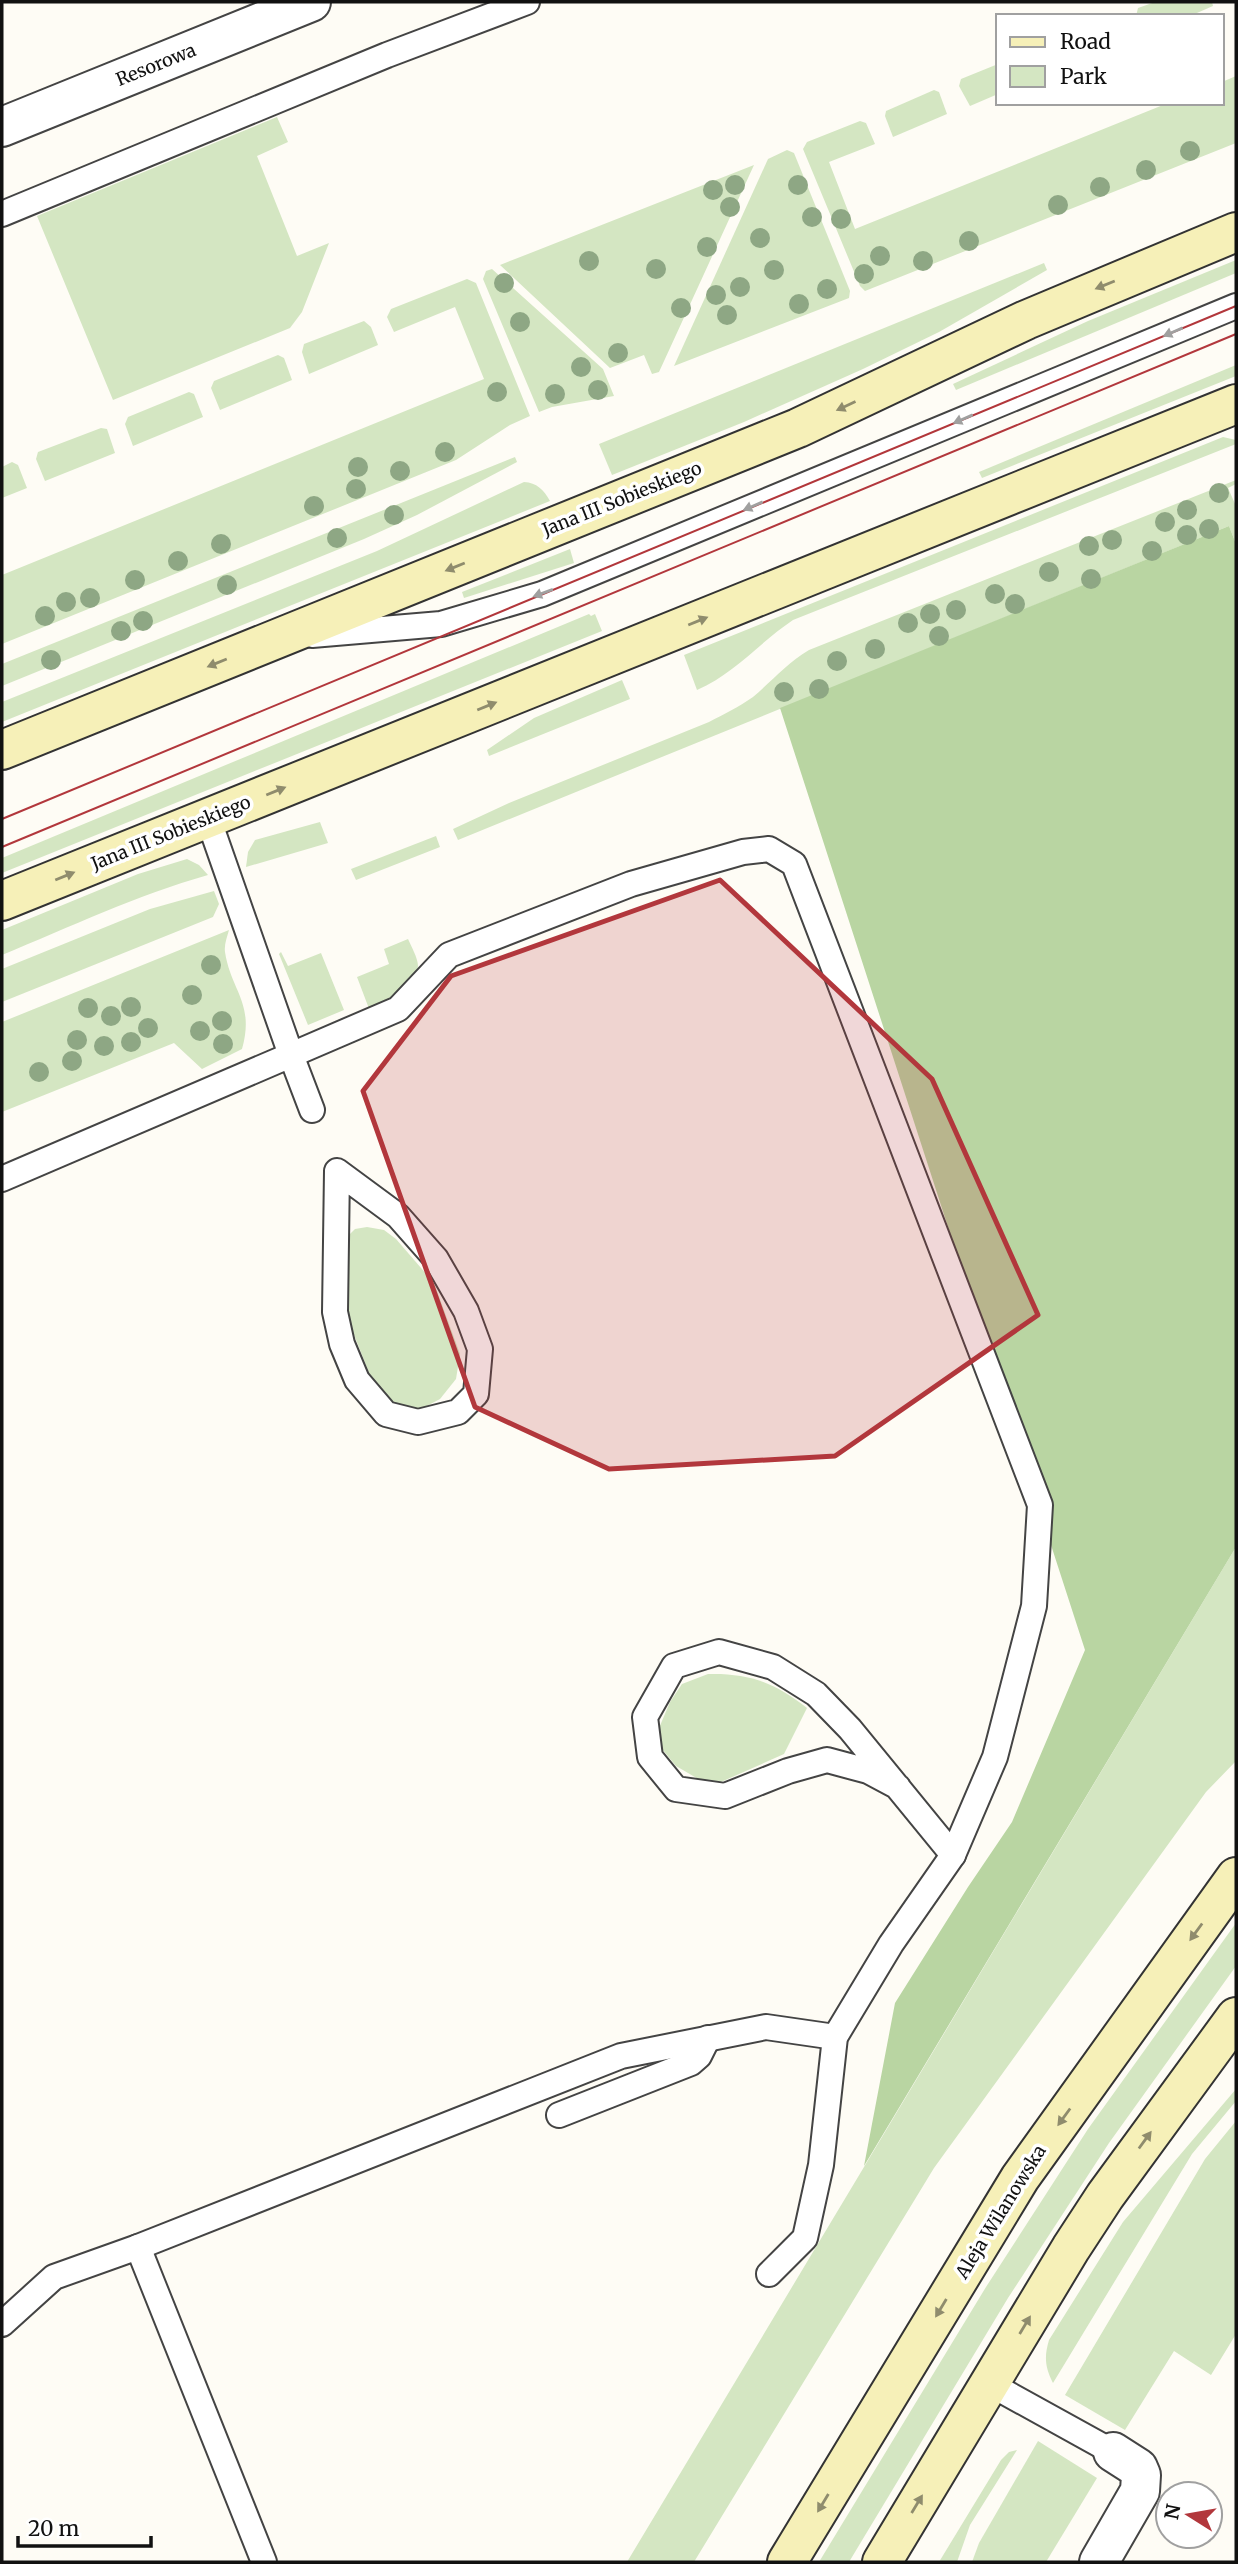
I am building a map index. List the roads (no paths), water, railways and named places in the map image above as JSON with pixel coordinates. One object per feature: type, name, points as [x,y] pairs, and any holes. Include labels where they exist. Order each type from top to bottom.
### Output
[{"type":"main road","name":"Jana III Sobieskiego","points":[[2,750],[798,428],[1026,320],[1236,232]]},
{"type":"main road","name":"Jana III Sobieskiego","points":[[2,901],[1236,404]]},
{"type":"main road","name":"Aleja Wilanowska","points":[[787,2562],[1020,2178],[1236,1877]]},
{"type":"main road","points":[[882,2562],[1105,2196],[1236,2017]]},
{"type":"street","name":"Resorowa","points":[[2,127],[311,2]]},
{"type":"street","points":[[1099,2562],[1140,2491],[1138,2468],[1112,2452]]},
{"type":"lane","points":[[2,214],[387,55],[527,2]]},
{"type":"lane","points":[[280,638],[441,624],[542,594],[1236,306]]},
{"type":"lane","points":[[208,818],[312,1110]]},
{"type":"lane","points":[[2,1179],[398,1009],[449,955],[631,884],[743,852],[769,849],[794,864],[1040,1505],[1034,1606],[995,1757],[953,1855],[891,1944],[835,2037],[821,2165],[805,2238],[769,2274]]},
{"type":"lane","points":[[337,1171],[398,1216],[436,1259],[466,1311],[480,1349],[476,1394],[458,1412],[418,1422],[386,1414],[357,1380],[342,1344],[335,1312],[337,1171]]},
{"type":"lane","points":[[898,1787],[868,1771],[827,1760],[788,1771],[725,1796],[676,1789],[650,1757],[645,1717],[674,1666],[719,1652],[773,1667],[816,1695],[850,1729],[898,1787],[953,1855]]},
{"type":"lane","points":[[2,2324],[54,2277],[621,2056],[766,2027],[835,2037]]},
{"type":"lane","points":[[559,2115],[691,2063],[699,2056],[708,2038]]},
{"type":"lane","points":[[138,2246],[264,2562]]},
{"type":"lane","points":[[990,2384],[1112,2452]]},
{"type":"tram line","points":[[2,819],[1236,306]]},
{"type":"tram line","points":[[2,847],[1236,334]]}]
